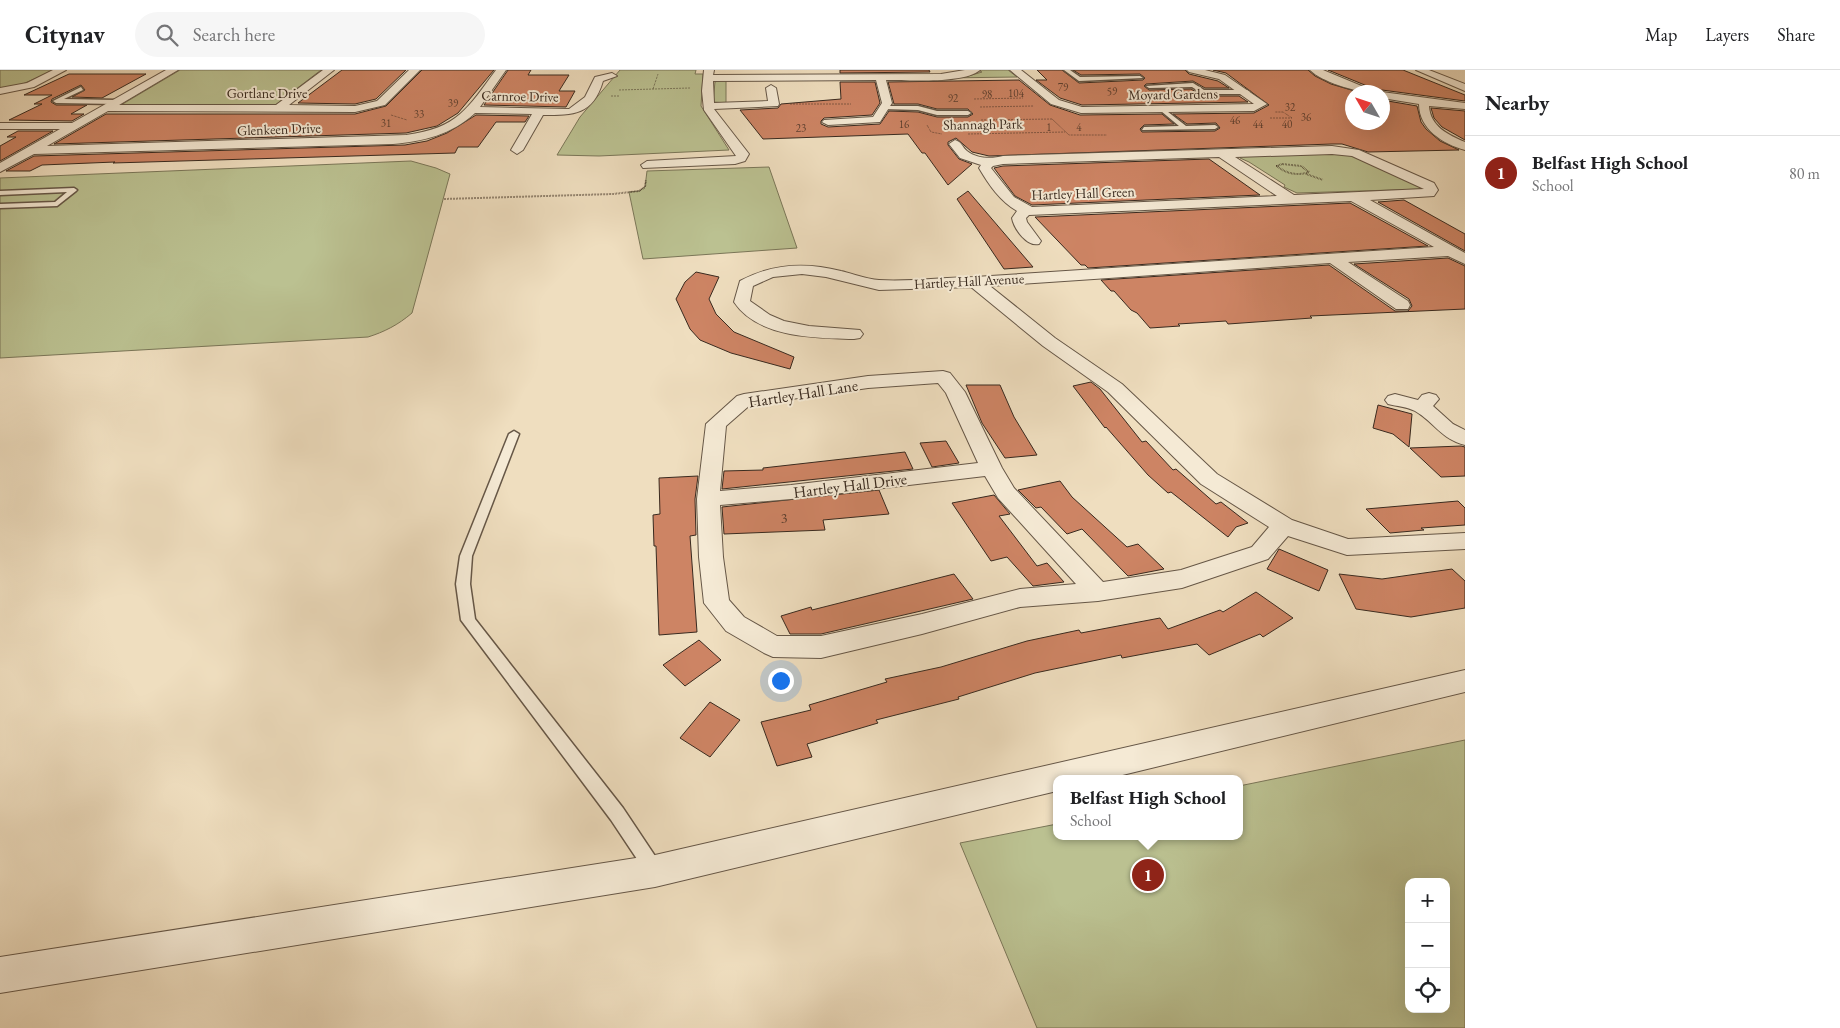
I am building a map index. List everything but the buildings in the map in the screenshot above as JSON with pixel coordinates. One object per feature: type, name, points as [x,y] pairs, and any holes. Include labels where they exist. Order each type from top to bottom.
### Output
[{"type":"street","points":[[0,91],[30,85],[61,70]]},
{"type":"street","points":[[0,168],[173,70]]},
{"type":"street","points":[[278,108],[329,70]]},
{"type":"street","name":"Gortlane Drive","points":[[105,108],[355,109],[381,103],[415,70]]},
{"type":"street","name":"Glenkeen Drive","points":[[31,150],[399,140],[428,135],[454,124],[471,110],[500,70]]},
{"type":"street","points":[[647,165],[735,160],[741,158],[743,154],[709,110],[708,79],[828,74],[880,78],[954,76],[975,70]]},
{"type":"street","name":"Moyard Gardens","points":[[1015,70],[1054,101],[1069,107],[1091,111],[1254,108],[1262,104],[1222,76],[1192,70]]},
{"type":"street","points":[[1315,70],[1349,85]]},
{"type":"street","points":[[1421,70],[1465,88]]},
{"type":"street","name":"Carnroe Drive","points":[[471,110],[570,112],[580,109],[596,90],[599,79],[612,76]]},
{"type":"street","points":[[828,122],[876,120],[886,108],[887,103],[880,78]]},
{"type":"street","points":[[709,106],[774,104],[770,88]]},
{"type":"street","points":[[1390,96],[1465,106]]},
{"type":"street","points":[[1424,102],[1425,116],[1431,127],[1450,140],[1465,146]]},
{"type":"street","points":[[268,118],[299,108]]},
{"type":"street","points":[[517,150],[539,112]]},
{"type":"street","points":[[0,126],[74,126]]},
{"type":"street","points":[[956,144],[964,155],[989,163]]},
{"type":"street","name":"Hartley Hall Green","points":[[1344,150],[1355,153],[1429,186],[1432,190],[1429,193],[1025,210],[1002,192],[985,168],[989,163],[1003,160],[1344,150]]},
{"type":"street","points":[[1223,154],[1291,199]]},
{"type":"street","points":[[1355,196],[1448,251],[1465,259]]},
{"type":"street","points":[[1025,210],[1019,218],[1020,223],[1034,241]]},
{"type":"street","name":"Hartley Hall Avenue","points":[[854,334],[799,329],[758,318],[742,302],[746,284],[756,278],[794,268],[811,269],[864,284],[896,285],[1335,260],[1448,251]]},
{"type":"street","points":[[1335,260],[1402,305]]},
{"type":"street","points":[[975,282],[1049,342],[1115,388],[1210,480],[1284,526],[1348,547],[1459,541]]},
{"type":"street","name":"Hartley Hall Lane","points":[[1098,592],[1006,492],[991,468],[955,392],[944,377],[868,382],[744,400],[716,424],[708,499],[711,557],[717,603],[735,624],[773,646],[821,647],[922,624],[1020,598],[1098,592],[1182,579],[1260,553],[1284,526]]},
{"type":"street","points":[[1395,400],[1425,403],[1446,428],[1465,439]]},
{"type":"street","name":"Hartley Hall Drive","points":[[708,499],[811,490],[991,468]]},
{"type":"street","points":[[1064,775],[1465,681]]},
{"type":"street","points":[[0,975],[655,871],[1053,778]]},
{"type":"lane","points":[[1067,70],[1079,79],[1140,78]]},
{"type":"lane","points":[[1149,86],[1193,85],[1203,92],[1247,92]]},
{"type":"lane","points":[[82,89],[56,102],[116,102]]},
{"type":"lane","points":[[886,108],[918,108],[936,113],[970,112]]},
{"type":"lane","points":[[1163,110],[1185,128]]},
{"type":"lane","points":[[1144,129],[1215,126]]},
{"type":"lane","points":[[0,193],[74,190],[57,204],[0,206]]},
{"type":"lane","points":[[514,434],[466,556],[463,584],[468,620],[617,814],[655,871]]},
{"type":"path","points":[[653,89],[658,74]]},
{"type":"path","points":[[596,90],[653,89],[708,79]]},
{"type":"path","points":[[1024,98],[967,99],[974,107],[1042,106]]},
{"type":"path","points":[[788,104],[854,104]]},
{"type":"path","points":[[974,107],[970,112],[980,120],[1053,119]]},
{"type":"path","name":"Shannagh Park","points":[[918,108],[926,119],[931,132],[943,134]]},
{"type":"path","points":[[1050,117],[1065,132]]},
{"type":"path","name":"Shannagh Park","points":[[967,134],[1065,132],[1075,136],[1107,135]]},
{"type":"path","points":[[444,198],[614,194],[639,190],[645,187],[647,165]]},
{"type":"path","points":[[1306,174],[1326,181]]},
{"type":"green space","points":[[0,70],[55,70],[18,86],[0,89]]},
{"type":"green space","points":[[180,70],[321,70],[274,106],[121,105]]},
{"type":"green space","points":[[620,70],[696,70],[695,74],[703,74],[701,106],[729,150],[599,156],[557,155],[580,117]]},
{"type":"green space","points":[[978,70],[1008,70],[1017,77],[943,78],[965,77],[982,72]]},
{"type":"green space","points":[[726,79],[726,103],[713,102],[715,82]]},
{"type":"green space","points":[[1350,153],[1424,187],[1423,189],[1297,193],[1284,187],[1285,185],[1240,158],[1241,156]]},
{"type":"green space","points":[[411,161],[450,174],[412,313],[385,330],[368,337],[0,358],[0,178]]},
{"type":"green space","points":[[769,167],[797,248],[643,259],[629,192],[639,191],[645,187],[647,171]]},
{"type":"green space","points":[[1465,740],[1465,1028],[1037,1028],[960,843],[1053,825],[1053,840],[1243,840],[1243,785]]},
{"type":"place","name":"Belfast High School","points":[[1148,875]]}]
